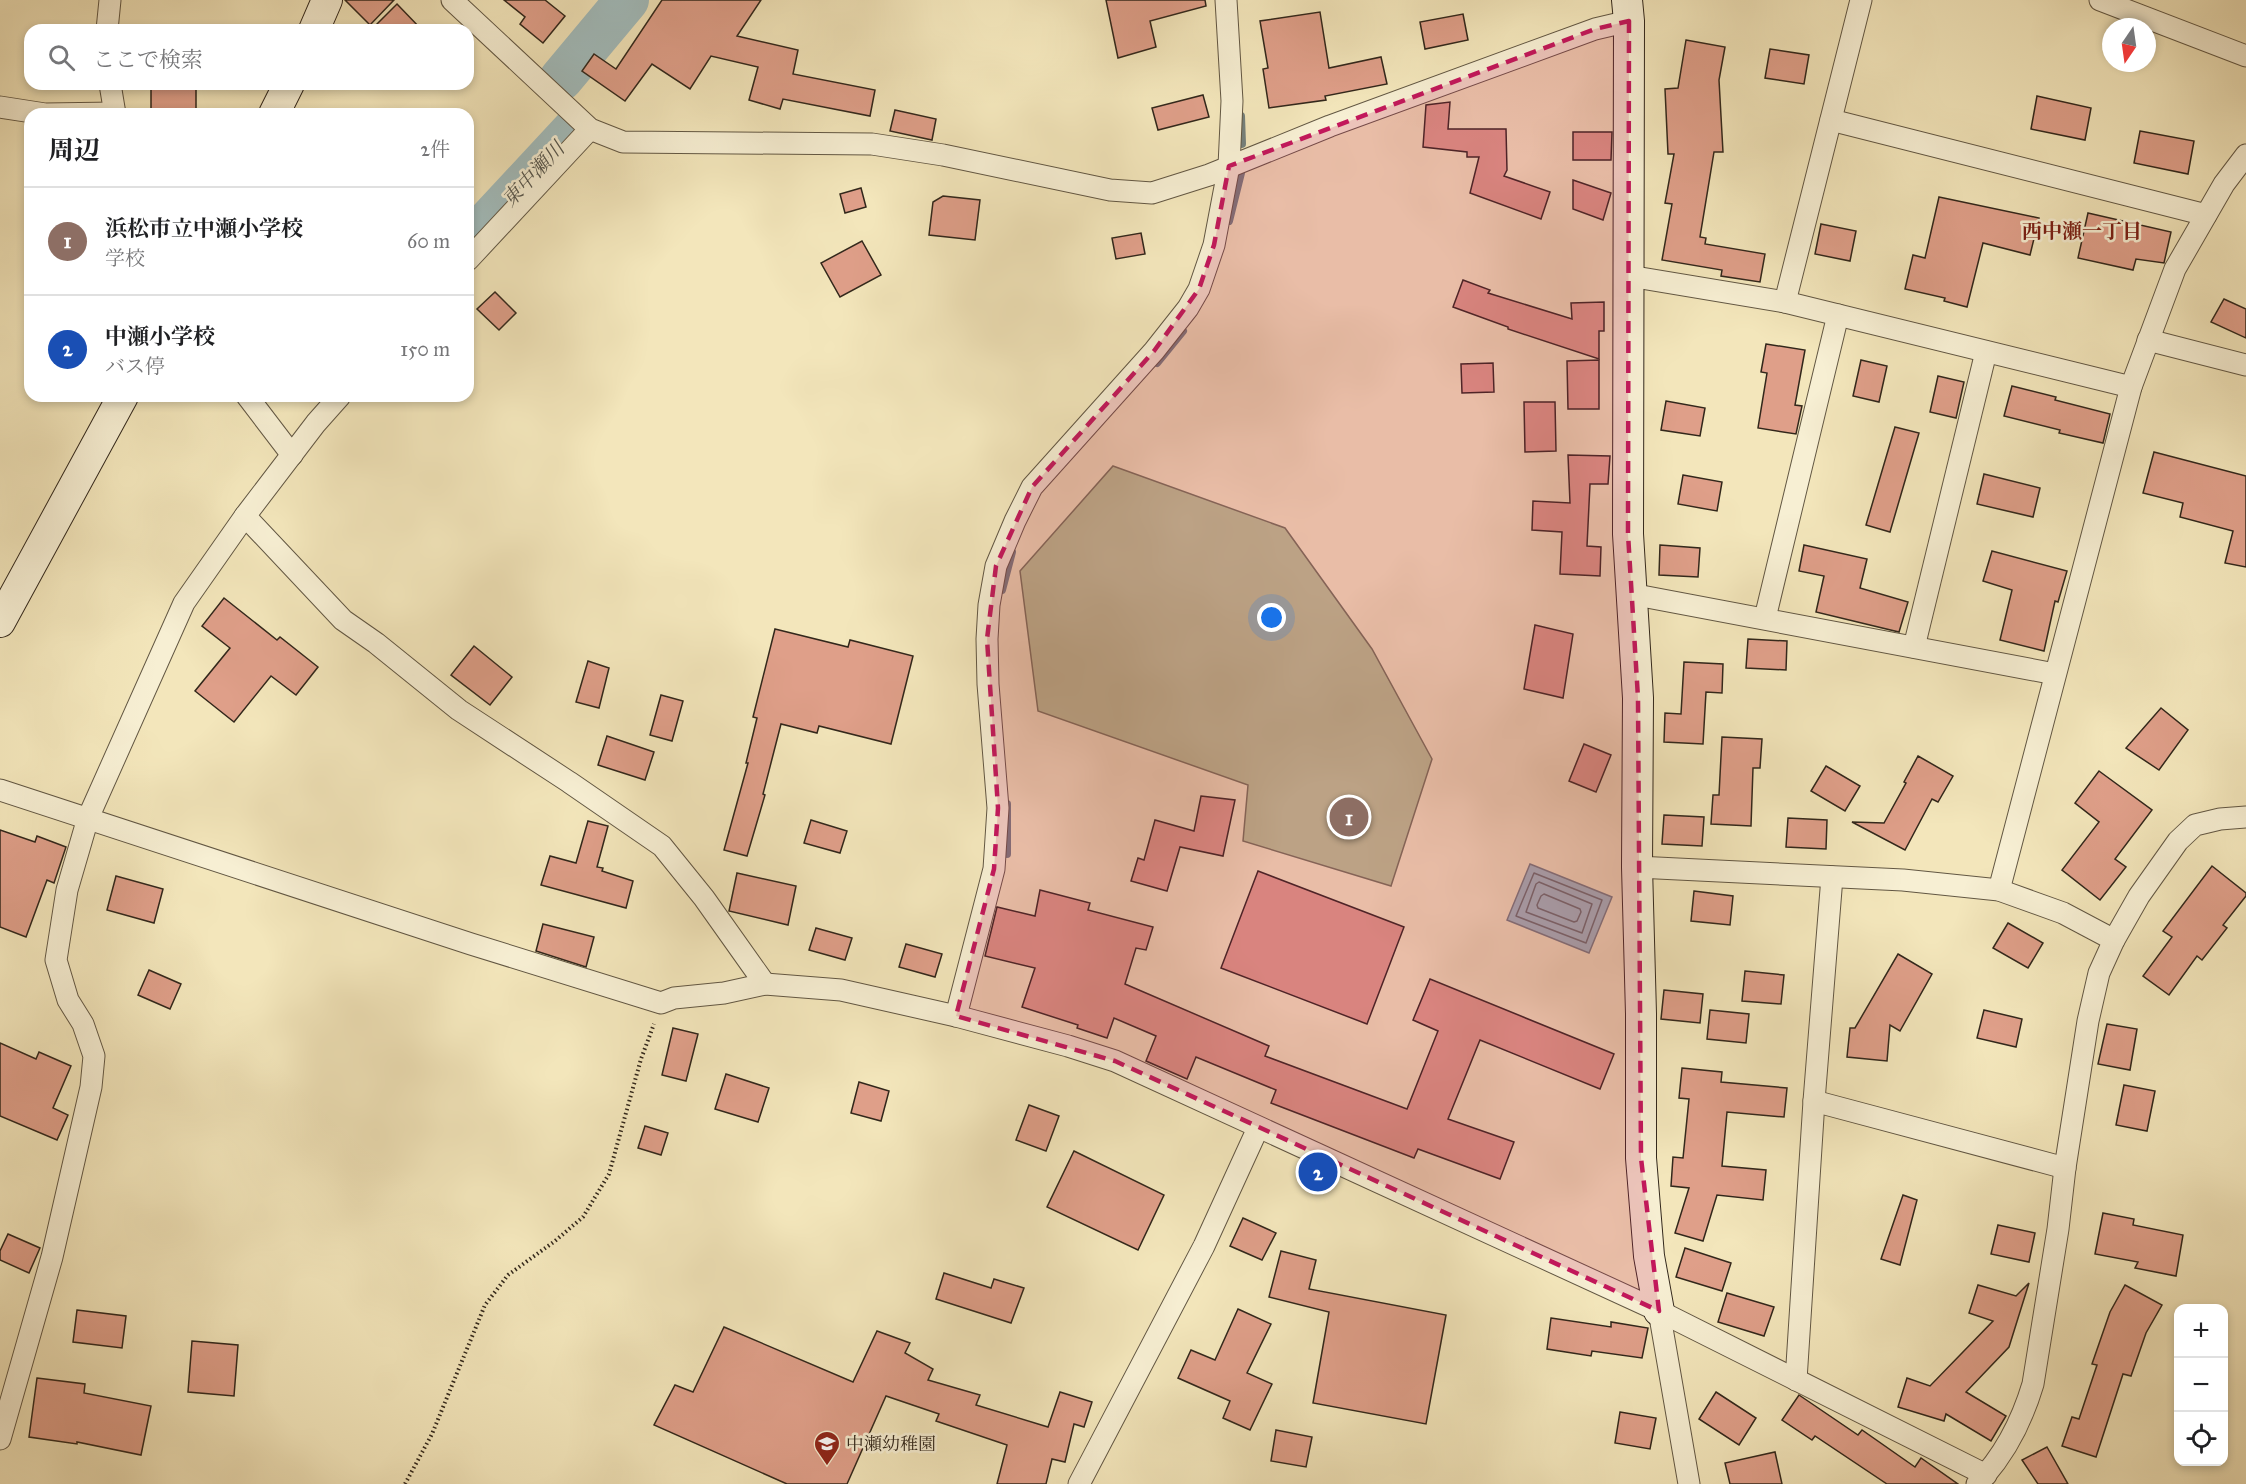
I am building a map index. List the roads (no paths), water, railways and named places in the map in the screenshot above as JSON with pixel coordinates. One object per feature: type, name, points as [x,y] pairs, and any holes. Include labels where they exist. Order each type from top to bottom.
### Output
[{"type":"street","points":[[108,24],[110,0]]},
{"type":"street","points":[[317,24],[327,0]]},
{"type":"street","points":[[452,0],[590,129],[623,142],[872,144],[943,155],[1110,190],[1152,193],[1209,175],[1229,165],[1595,29],[1628,11],[1628,534],[1638,698],[1637,867],[1641,1014],[1641,1158],[1649,1256],[1689,1484]]},
{"type":"street","points":[[956,1016],[994,869],[998,808],[988,684],[987,639],[989,604],[996,566],[1032,487],[1154,351],[1188,308],[1199,290],[1214,245],[1229,165],[1232,101],[1226,0]]},
{"type":"street","points":[[1785,302],[1861,0]]},
{"type":"street","points":[[2100,0],[2246,56]]},
{"type":"street","points":[[111,90],[114,108]]},
{"type":"street","points":[[277,108],[286,90]]},
{"type":"street","points":[[0,106],[24,110]]},
{"type":"street","points":[[1831,120],[2206,215]]},
{"type":"street","points":[[474,254],[590,129]]},
{"type":"street","points":[[1999,890],[2130,387],[2175,269],[2224,184],[2246,155]]},
{"type":"street","points":[[1629,276],[1785,302],[2130,387]]},
{"type":"street","points":[[1765,618],[1838,315]]},
{"type":"street","points":[[2148,340],[2246,365]]},
{"type":"street","points":[[1914,647],[1986,351]]},
{"type":"street","points":[[0,622],[120,402]]},
{"type":"street","points":[[252,402],[292,455]]},
{"type":"street","points":[[0,1439],[52,1257],[91,1087],[94,1056],[83,1024],[68,1000],[56,960],[67,890],[88,818],[184,603],[245,516],[335,402]]},
{"type":"street","points":[[245,516],[343,620],[459,710],[662,846],[704,898],[765,984]]},
{"type":"street","points":[[1632,594],[2055,674]]},
{"type":"street","points":[[0,790],[471,944],[661,1003],[674,998],[724,993],[765,984],[841,990],[956,1016],[1115,1061],[1659,1311],[1797,1380],[1982,1480],[2010,1440],[2027,1407],[2033,1384],[2058,1229],[2064,1168],[2088,1022],[2100,973],[2114,940],[2139,896],[2178,842],[2195,825],[2220,819],[2246,817]]},
{"type":"street","points":[[1637,867],[1903,880],[1999,890],[2063,913],[2114,940]]},
{"type":"street","points":[[1797,1380],[1814,1101],[1832,877]]},
{"type":"street","points":[[1814,1101],[2064,1168]]},
{"type":"street","points":[[1079,1484],[1204,1246],[1258,1128]]},
{"type":"water","points":[[1530,864],[1612,897],[1589,953],[1507,920]]},
{"type":"waterway","name":"東中瀬川","points":[[561,79],[627,0]]},
{"type":"waterway","points":[[1241,116],[1242,144]]},
{"type":"waterway","name":"東中瀬川","points":[[474,238],[574,130]]},
{"type":"waterway","points":[[1229,221],[1241,173]]},
{"type":"waterway","points":[[1157,363],[1183,331]]},
{"type":"waterway","points":[[1002,590],[1012,552]]},
{"type":"waterway","points":[[1007,804],[1007,854]]},
{"type":"place","name":"浜松市立中瀬小学校","points":[[1349,817]]},
{"type":"place","name":"中瀬小学校","points":[[1318,1172]]},
{"type":"place","name":"中瀬幼稚園","points":[[827,1467]]},
{"type":"district","name":"西中瀬一丁目","points":[[2082,231]]}]
